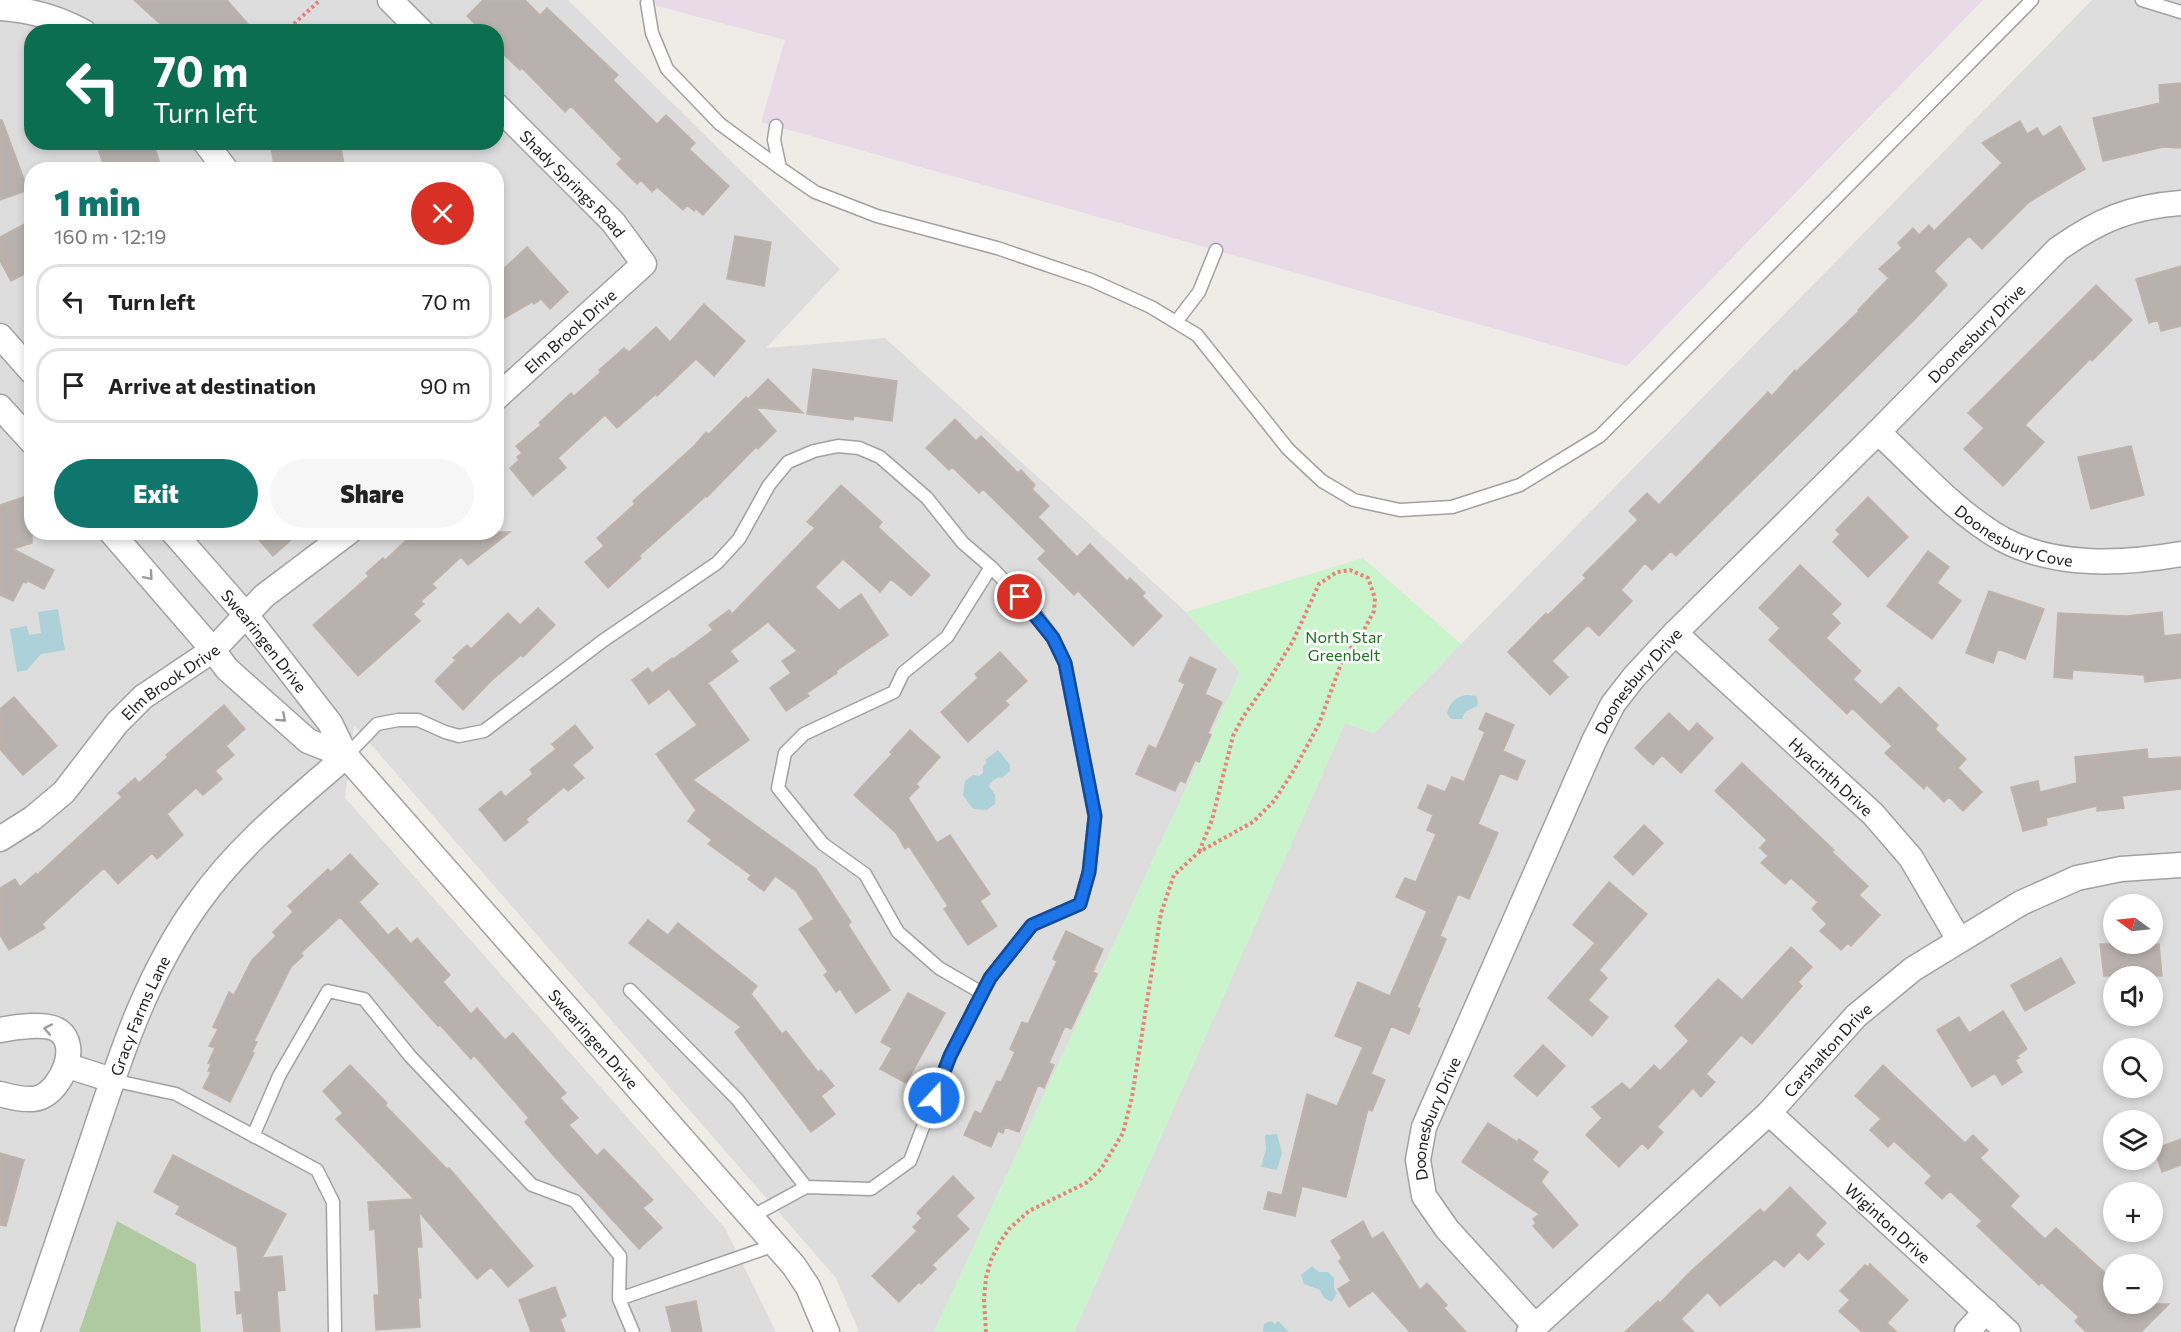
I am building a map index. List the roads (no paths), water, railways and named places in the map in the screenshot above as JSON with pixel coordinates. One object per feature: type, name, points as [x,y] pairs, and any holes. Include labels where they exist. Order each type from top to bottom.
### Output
[{"type":"street","points":[[390,0],[414,24]]},
{"type":"street","points":[[0,8],[19,9],[69,24]]},
{"type":"street","name":"Shady Springs Road","points":[[504,113],[612,222],[644,264]]},
{"type":"street","name":"Doonesbury Drive","points":[[1532,1329],[1448,1229],[1424,1196],[1418,1160],[1424,1127],[1594,741],[1613,704],[1634,677],[1675,633],[2058,249],[2081,232],[2130,210],[2153,205],[2181,203]]},
{"type":"street","name":"Elm Brook Drive","points":[[504,391],[644,264]]},
{"type":"street","points":[[0,336],[24,363]]},
{"type":"street","points":[[0,407],[24,433]]},
{"type":"street","name":"Doonesbury Cove","points":[[1878,432],[1961,510],[2004,539],[2026,549],[2064,558],[2102,562],[2181,554]]},
{"type":"street","name":"Swearingen Drive","points":[[118,540],[227,669],[308,741],[346,756]]},
{"type":"street","name":"Swearingen Drive","points":[[180,540],[246,615],[330,723],[346,756],[794,1266],[808,1287],[827,1332]]},
{"type":"street","name":"Elm Brook Drive","points":[[0,839],[33,818],[64,792],[117,723],[143,697],[213,650],[264,596],[338,540]]},
{"type":"street","name":"Hyacinth Drive","points":[[1675,633],[1873,814],[1911,858],[1959,940]]},
{"type":"street","name":"Gracy Farms Lane","points":[[27,1332],[112,1080],[141,1005],[171,946],[198,903],[236,856],[271,820],[346,756]]},
{"type":"street","name":"Carshalton Drive","points":[[1532,1329],[1769,1113],[1856,1017],[1913,969],[2021,903],[2077,878],[2121,869],[2181,865]]},
{"type":"street","points":[[0,1030],[32,1026],[53,1028],[61,1032],[67,1040],[68,1066],[58,1084],[41,1097],[20,1098],[0,1094]]},
{"type":"street","points":[[68,1066],[112,1080]]},
{"type":"street","name":"Wiginton Drive","points":[[1769,1113],[2008,1332]]},
{"type":"street","points":[[1967,1332],[1986,1311]]},
{"type":"lane","points":[[647,3],[652,33],[667,69],[720,124],[815,192],[877,216],[997,248],[1091,280],[1151,307],[1197,335],[1288,449],[1322,481],[1354,500],[1400,510],[1452,507],[1520,485],[1600,436],[2032,0]]},
{"type":"lane","points":[[2142,0],[2181,12]]},
{"type":"lane","points":[[776,126],[774,140],[780,168]]},
{"type":"lane","points":[[1176,322],[1199,291],[1216,250]]},
{"type":"lane","points":[[346,756],[377,724],[398,720],[418,720],[459,736],[484,731],[604,640],[717,562],[739,539],[769,485],[788,462],[814,451],[838,446],[859,448],[880,457],[927,498],[963,543],[991,567],[1034,612],[1053,638],[1065,663],[1095,816],[1089,872],[1080,904],[1032,925],[990,978],[950,1056],[910,1161],[871,1189],[806,1187],[751,1217]]},
{"type":"lane","points":[[982,993],[939,968],[898,932],[865,874],[823,844],[778,788],[785,753],[804,734],[894,692],[903,673],[946,637],[991,567]]},
{"type":"lane","points":[[630,990],[737,1099],[806,1187]]},
{"type":"lane","points":[[253,1136],[279,1076],[328,991],[364,999],[410,1056],[532,1185],[574,1201],[620,1256],[619,1299],[633,1332]]},
{"type":"lane","points":[[112,1080],[176,1094],[317,1170],[333,1202],[335,1332]]},
{"type":"lane","points":[[619,1299],[775,1245]]},
{"type":"water","points":[[58,609],[65,650],[41,654],[27,670],[17,672],[10,629],[27,626],[29,635],[41,633],[38,612]]},
{"type":"water","points":[[1466,695],[1476,696],[1477,706],[1465,712],[1462,719],[1451,719],[1447,714],[1449,707],[1456,699]]},
{"type":"water","points":[[998,750],[1010,765],[1010,771],[1002,778],[998,777],[990,783],[989,786],[995,795],[995,804],[987,810],[973,809],[963,795],[965,781],[973,775],[979,776],[983,773],[983,766],[987,763],[985,760]]},
{"type":"water","points":[[1277,1134],[1282,1153],[1277,1170],[1261,1167],[1266,1150],[1265,1135]]},
{"type":"water","points":[[1312,1266],[1319,1272],[1328,1272],[1334,1278],[1334,1289],[1337,1293],[1332,1302],[1324,1298],[1320,1290],[1304,1284],[1301,1275]]},
{"type":"water","points":[[1271,1321],[1275,1324],[1278,1321],[1289,1332],[1263,1332],[1264,1324]]},
{"type":"park label","name":"North Star Greenbelt","points":[[1344,645]]}]
